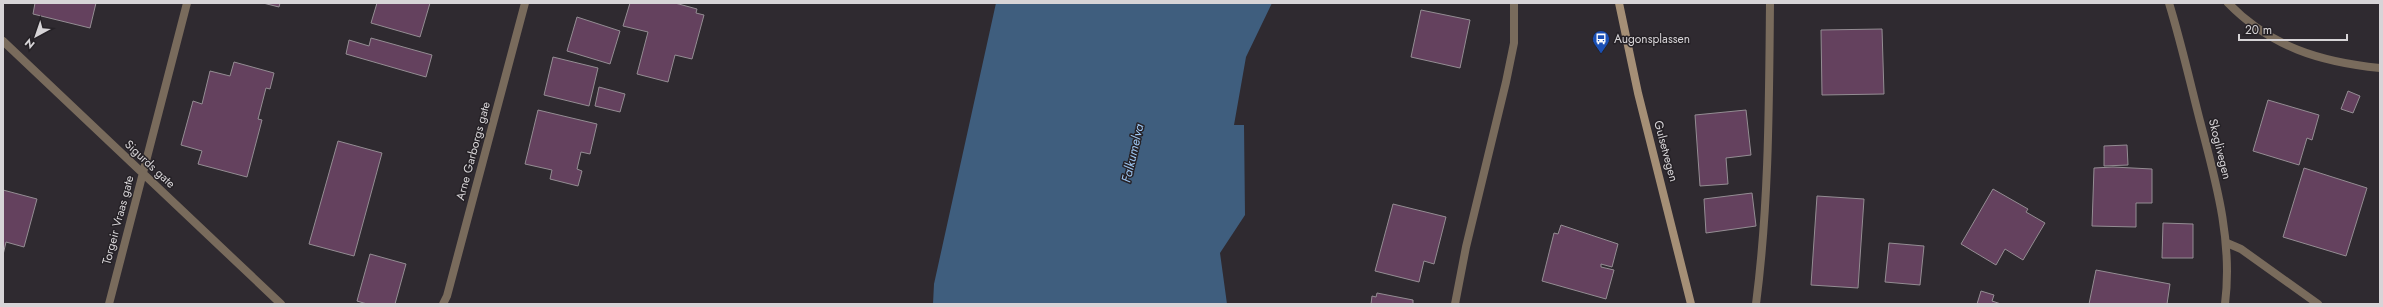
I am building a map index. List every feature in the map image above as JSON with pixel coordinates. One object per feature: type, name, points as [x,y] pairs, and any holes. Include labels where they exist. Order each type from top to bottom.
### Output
[{"type":"main road","name":"Gulsetvegen","points":[[1619,3],[1638,93],[1691,304]]},
{"type":"street","name":"Torgeir Vraas gate","points":[[109,304],[187,3]]},
{"type":"street","name":"Arne Garborgs gate","points":[[443,304],[447,296],[525,3]]},
{"type":"street","points":[[1455,304],[1466,247],[1514,43],[1514,3]]},
{"type":"street","points":[[1756,304],[1761,263],[1768,163],[1770,3]]},
{"type":"street","name":"Skoglivegen","points":[[2169,3],[2220,198],[2227,243],[2228,282],[2225,304]]},
{"type":"street","points":[[2228,3],[2262,32],[2290,48],[2321,59],[2380,68]]},
{"type":"street","name":"Sigurds gate","points":[[3,42],[282,304]]},
{"type":"street","points":[[2227,243],[2241,249],[2318,304]]},
{"type":"water","name":"Falkumelva","points":[[996,3],[1272,3],[1246,57],[1234,125],[1244,125],[1245,215],[1220,253],[1227,304],[933,304],[934,284]]},
{"type":"building","points":[[35,3],[96,3],[90,28],[33,14]]},
{"type":"building","points":[[263,3],[280,3],[279,7]]},
{"type":"building","points":[[377,3],[430,3],[420,37],[371,23]]},
{"type":"building","points":[[630,3],[675,3],[697,9],[696,13],[704,15],[692,59],[675,55],[668,82],[637,74],[648,32],[623,26]]},
{"type":"building","points":[[1421,10],[1470,20],[1460,68],[1411,57]]},
{"type":"building","points":[[577,17],[620,31],[610,64],[567,51]]},
{"type":"building","points":[[1882,29],[1884,94],[1822,95],[1821,30]]},
{"type":"building","points":[[371,38],[432,55],[426,77],[346,54],[349,40],[369,46]]},
{"type":"building","points":[[553,57],[598,68],[589,106],[544,95]]},
{"type":"building","points":[[234,62],[274,73],[270,89],[266,88],[258,119],[262,120],[247,177],[198,164],[202,151],[181,145],[193,101],[202,104],[210,71],[230,76]]},
{"type":"building","points":[[599,87],[625,94],[620,112],[595,106]]},
{"type":"building","points":[[2348,91],[2360,96],[2353,113],[2341,109]]},
{"type":"building","points":[[2268,100],[2319,115],[2312,140],[2307,138],[2299,165],[2253,151]]},
{"type":"building","points":[[538,110],[597,124],[590,154],[581,152],[577,169],[582,171],[578,186],[550,179],[552,170],[525,164]]},
{"type":"building","points":[[1746,110],[1751,155],[1726,158],[1728,184],[1700,186],[1695,115]]},
{"type":"building","points":[[338,141],[382,153],[354,256],[309,244]]},
{"type":"building","points":[[2127,145],[2128,165],[2104,166],[2104,146]]},
{"type":"building","points":[[2113,167],[2152,169],[2152,203],[2136,203],[2136,227],[2092,226],[2094,168]]},
{"type":"building","points":[[2304,168],[2367,188],[2346,256],[2283,237]]},
{"type":"building","points":[[1993,189],[2028,209],[2026,212],[2045,223],[2023,260],[2005,249],[1996,265],[1961,244]]},
{"type":"building","points":[[3,190],[37,199],[24,247],[6,242],[3,255]]},
{"type":"building","points":[[1752,193],[1756,226],[1706,233],[1704,199]]},
{"type":"building","points":[[1817,196],[1864,199],[1858,288],[1811,285]]},
{"type":"building","points":[[1393,204],[1446,217],[1434,264],[1424,261],[1419,282],[1375,271]]},
{"type":"building","points":[[2163,223],[2193,224],[2193,258],[2162,258]]},
{"type":"building","points":[[1561,225],[1618,244],[1612,267],[1601,264],[1601,267],[1614,270],[1606,299],[1542,281],[1554,233],[1558,234]]},
{"type":"building","points":[[1889,243],[1924,246],[1920,285],[1885,282]]},
{"type":"building","points":[[370,254],[406,264],[395,304],[367,304],[357,301]]},
{"type":"building","points":[[2096,270],[2170,284],[2167,304],[2089,304]]},
{"type":"building","points":[[1981,291],[1994,295],[1992,301],[2001,304],[1977,304]]},
{"type":"building","points":[[1377,293],[1413,300],[1413,304],[1371,304],[1372,296],[1376,297]]},
{"type":"place","name":"Augonsplassen","points":[[1601,54]]}]
